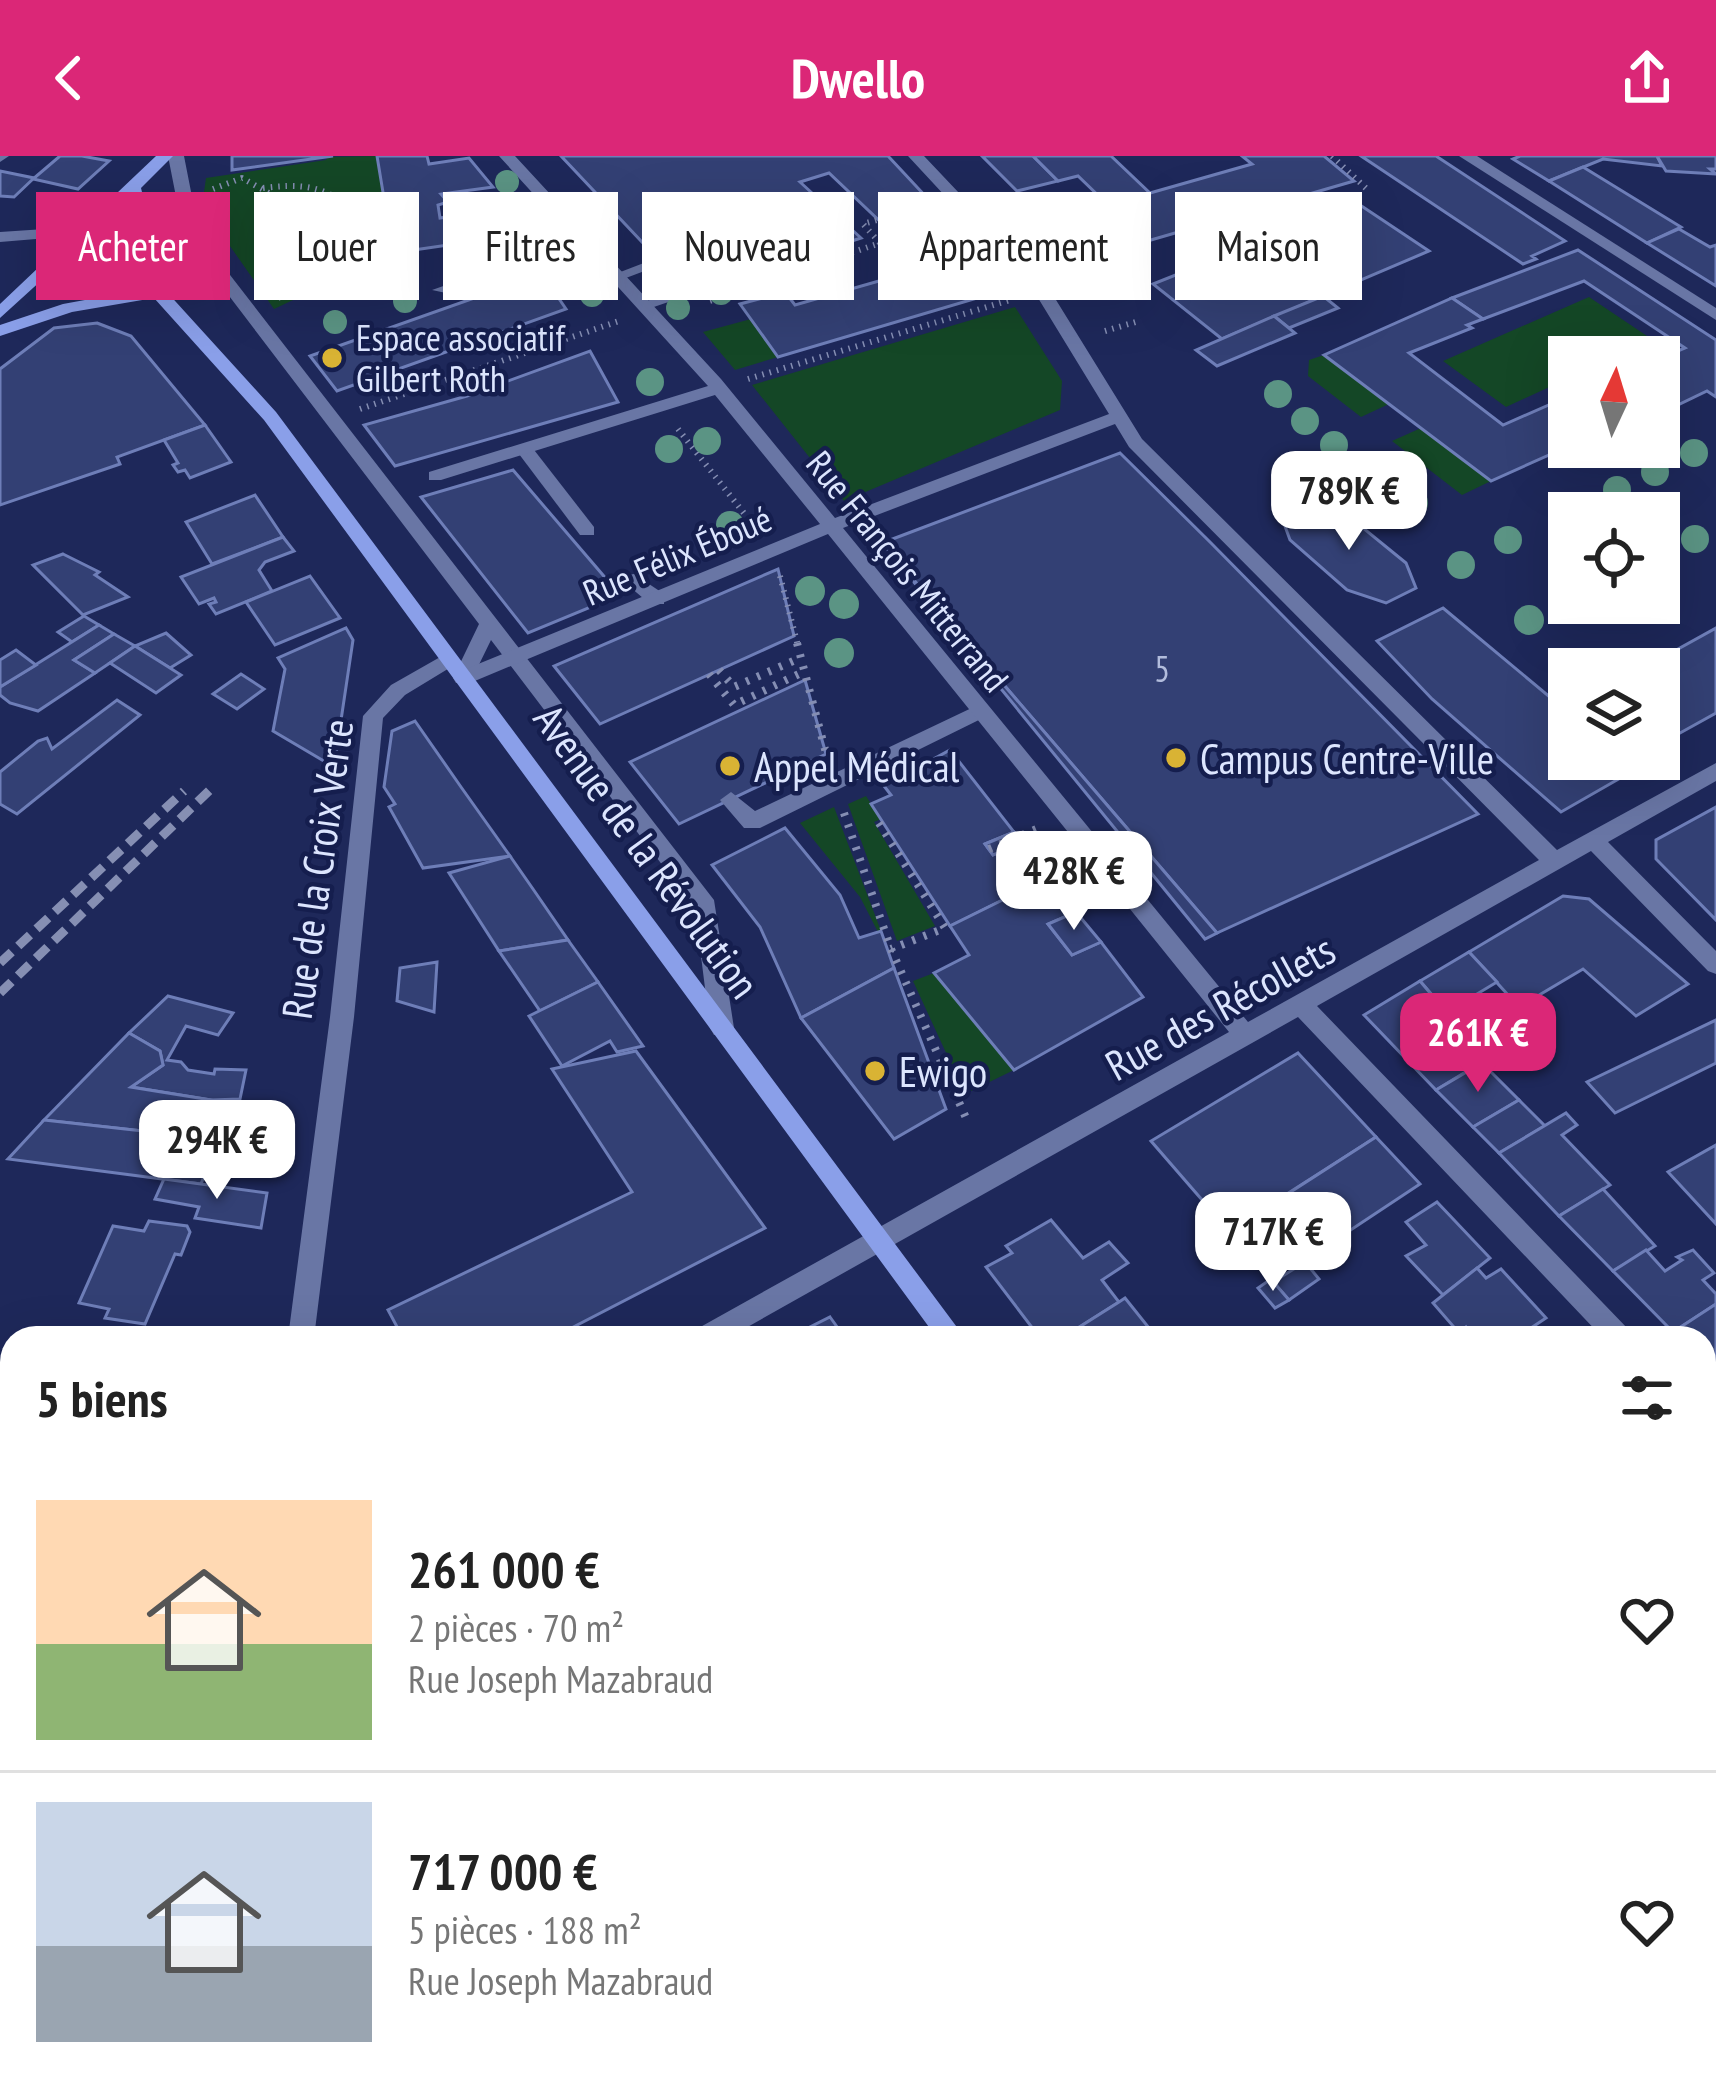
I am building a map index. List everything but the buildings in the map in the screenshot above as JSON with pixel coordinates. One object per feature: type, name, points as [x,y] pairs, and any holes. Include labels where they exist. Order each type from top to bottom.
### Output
[{"type":"main road","points":[[129,192],[165,156]]},
{"type":"main road","points":[[133,188],[134,192]]},
{"type":"main road","points":[[0,313],[36,280]]},
{"type":"main road","points":[[0,331],[69,308],[114,300]]},
{"type":"main road","name":"Avenue de la Révolution","points":[[165,300],[270,416],[944,1326]]},
{"type":"street","points":[[176,156],[187,212],[212,263],[706,906],[722,1028]]},
{"type":"street","name":"Rue François Mitterrand","points":[[507,156],[540,192]]},
{"type":"street","points":[[916,156],[950,192]]},
{"type":"street","points":[[1467,156],[1716,315]]},
{"type":"street","points":[[0,237],[36,235]]},
{"type":"street","points":[[618,276],[642,268]]},
{"type":"street","name":"Rue François Mitterrand","points":[[618,276],[718,388],[1247,1037]]},
{"type":"street","points":[[651,311],[669,300]]},
{"type":"street","points":[[1048,300],[1135,443],[1556,863]]},
{"type":"street","points":[[435,476],[718,388]]},
{"type":"street","name":"Rue Félix Éboué","points":[[456,669],[517,657],[829,527],[1119,416]]},
{"type":"street","points":[[525,450],[587,531]]},
{"type":"street","points":[[615,583],[634,580],[657,599]]},
{"type":"street","points":[[456,669],[490,622]]},
{"type":"street","name":"Rue de la Croix Verte","points":[[303,1326],[343,1017],[374,716],[398,690],[456,669]]},
{"type":"street","points":[[730,800],[752,822],[980,711]]},
{"type":"street","name":"Rue des Récollets","points":[[726,1326],[1716,771]]},
{"type":"street","points":[[1594,842],[1716,965]]},
{"type":"street","points":[[1303,1006],[1609,1326]]},
{"type":"path","points":[[1332,156],[1370,191]]},
{"type":"path","points":[[207,192],[242,178],[269,192]]},
{"type":"path","points":[[261,188],[308,182],[331,192]]},
{"type":"path","points":[[348,413],[651,311],[880,243],[862,224],[877,220]]},
{"type":"path","points":[[419,277],[440,290]]},
{"type":"path","points":[[265,306],[276,300]]},
{"type":"path","points":[[718,388],[1009,300]]},
{"type":"path","points":[[1107,344],[1099,333],[1139,321]]},
{"type":"path","points":[[647,411],[671,420],[773,550],[833,783],[891,949],[966,1118]]},
{"type":"path","points":[[800,658],[734,687],[714,672],[734,705],[802,673]]},
{"type":"path","points":[[879,823],[945,928],[891,949]]},
{"type":"green space","points":[[377,156],[383,192],[254,192],[254,280],[230,246],[230,192],[204,192],[206,178],[327,157]]},
{"type":"green space","points":[[1589,297],[1647,336],[1548,336],[1548,388],[1506,407],[1443,361]]},
{"type":"green space","points":[[268,300],[293,300],[274,309]]},
{"type":"green space","points":[[1015,307],[1062,381],[1060,410],[844,501],[752,385]]},
{"type":"green space","points":[[751,319],[778,357],[735,370],[703,332]]},
{"type":"green space","points":[[1324,355],[1389,404],[1361,417],[1308,376],[1309,360]]},
{"type":"green space","points":[[1421,428],[1491,481],[1462,495],[1392,441]]},
{"type":"green space","points":[[866,796],[881,819],[874,822],[935,926],[897,941],[848,804]]},
{"type":"green space","points":[[834,807],[881,931],[860,897],[800,823]]},
{"type":"green space","points":[[934,973],[1014,1070],[965,1094],[913,981]]},
{"type":"railway","points":[[0,993],[215,785]]},
{"type":"railway","points":[[0,963],[184,791]]},
{"type":"place","name":"Espace associatif Gilbert Roth","points":[[332,358]]},
{"type":"place","name":"Campus Centre-Ville","points":[[1176,758]]},
{"type":"place","name":"Appel Médical","points":[[730,766]]},
{"type":"place","name":"Ewigo","points":[[875,1071]]}]
